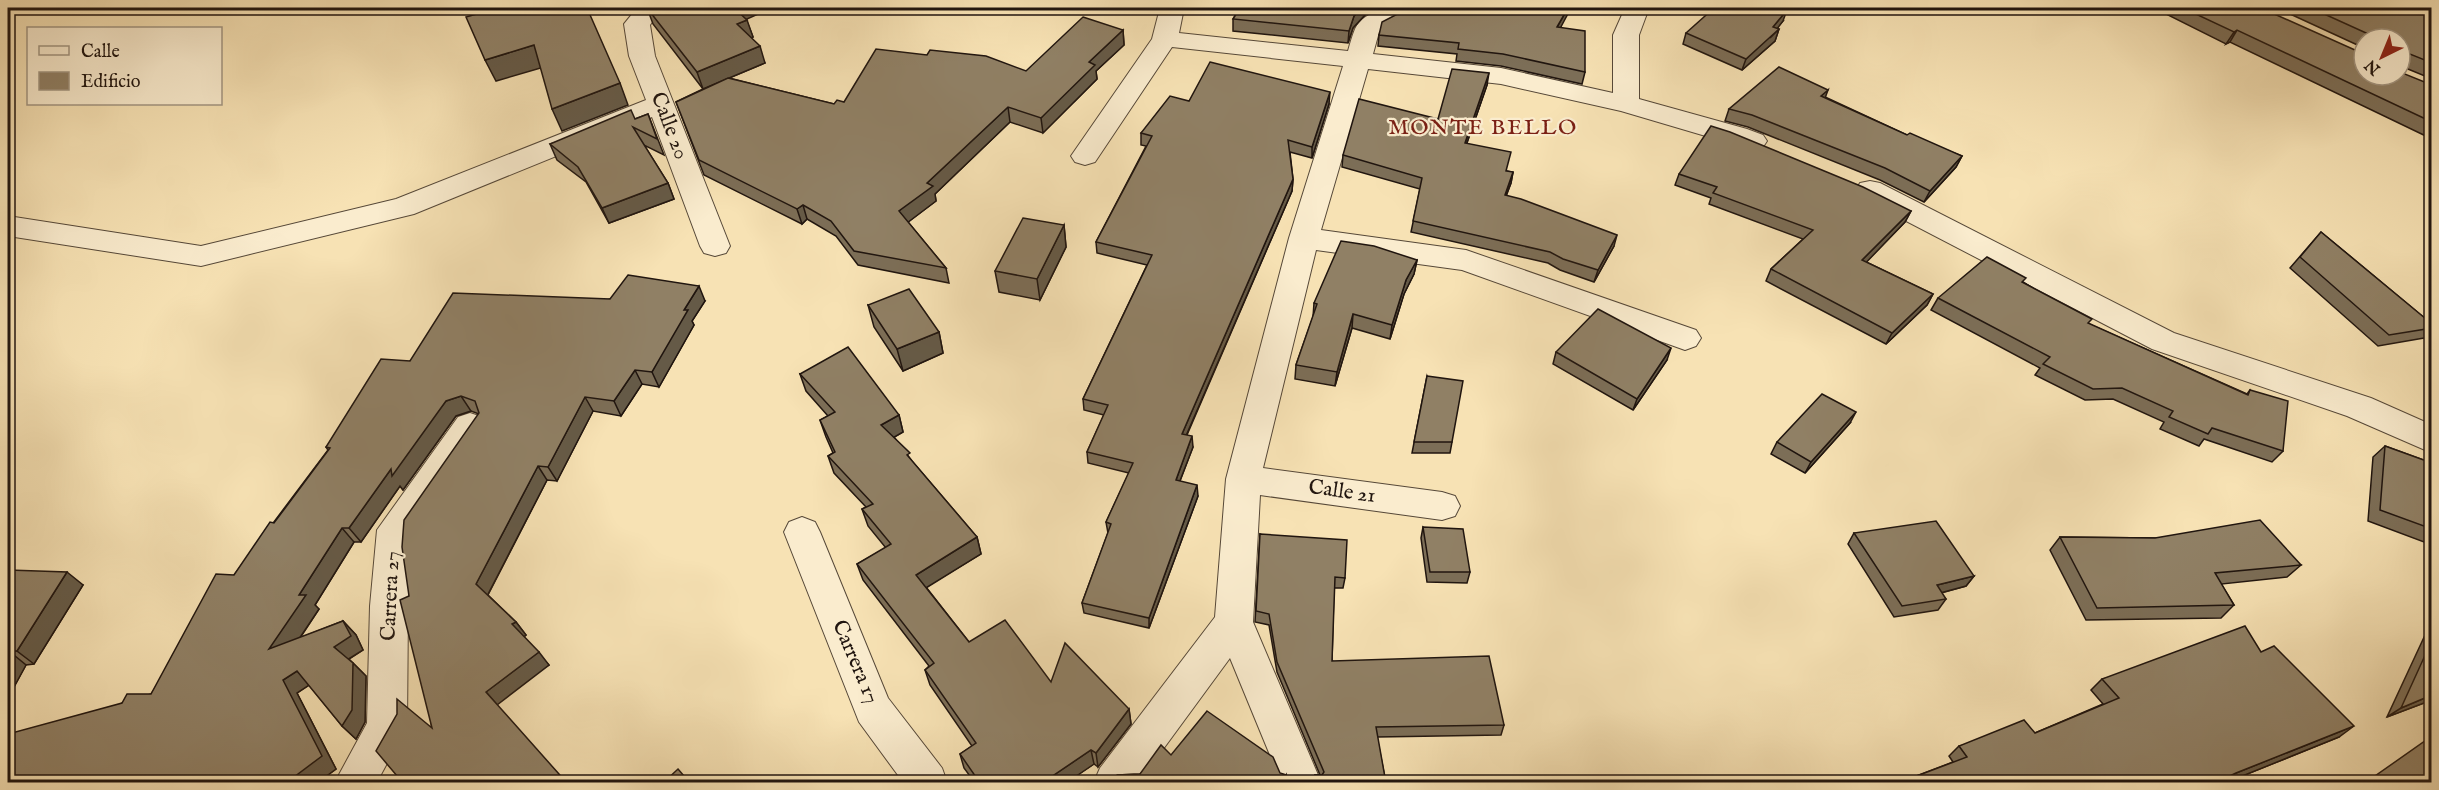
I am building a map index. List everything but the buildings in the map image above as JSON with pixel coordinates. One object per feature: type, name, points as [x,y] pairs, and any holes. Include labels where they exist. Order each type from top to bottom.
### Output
[{"type":"street","name":"Calle 20","points":[[650,8],[637,24],[642,56],[715,246]]},
{"type":"street","points":[[1085,156],[1165,39],[1172,8]]},
{"type":"street","points":[[1301,783],[1234,622],[1243,479],[1304,238],[1368,28],[1389,15],[1408,8]]},
{"type":"street","points":[[1626,104],[1626,34],[1637,8]]},
{"type":"street","points":[[1165,39],[1501,76],[1626,104],[1737,135],[1781,153]]},
{"type":"street","points":[[8,226],[201,256],[404,207],[660,104]]},
{"type":"street","points":[[1847,180],[1869,189],[2163,341],[2359,407],[2432,440]]},
{"type":"street","points":[[1304,238],[1466,260],[1685,338]]},
{"type":"street","name":"Carrera 27","points":[[355,783],[387,726],[389,606],[395,530],[470,426]]},
{"type":"street","name":"Calle 21","points":[[1243,479],[1442,506]]},
{"type":"street","name":"Carrera 17","points":[[802,532],[873,709],[927,783]]},
{"type":"street","points":[[1115,783],[1234,622]]},
{"type":"district","name":"MONTE BELLO","points":[[1483,128]]}]
